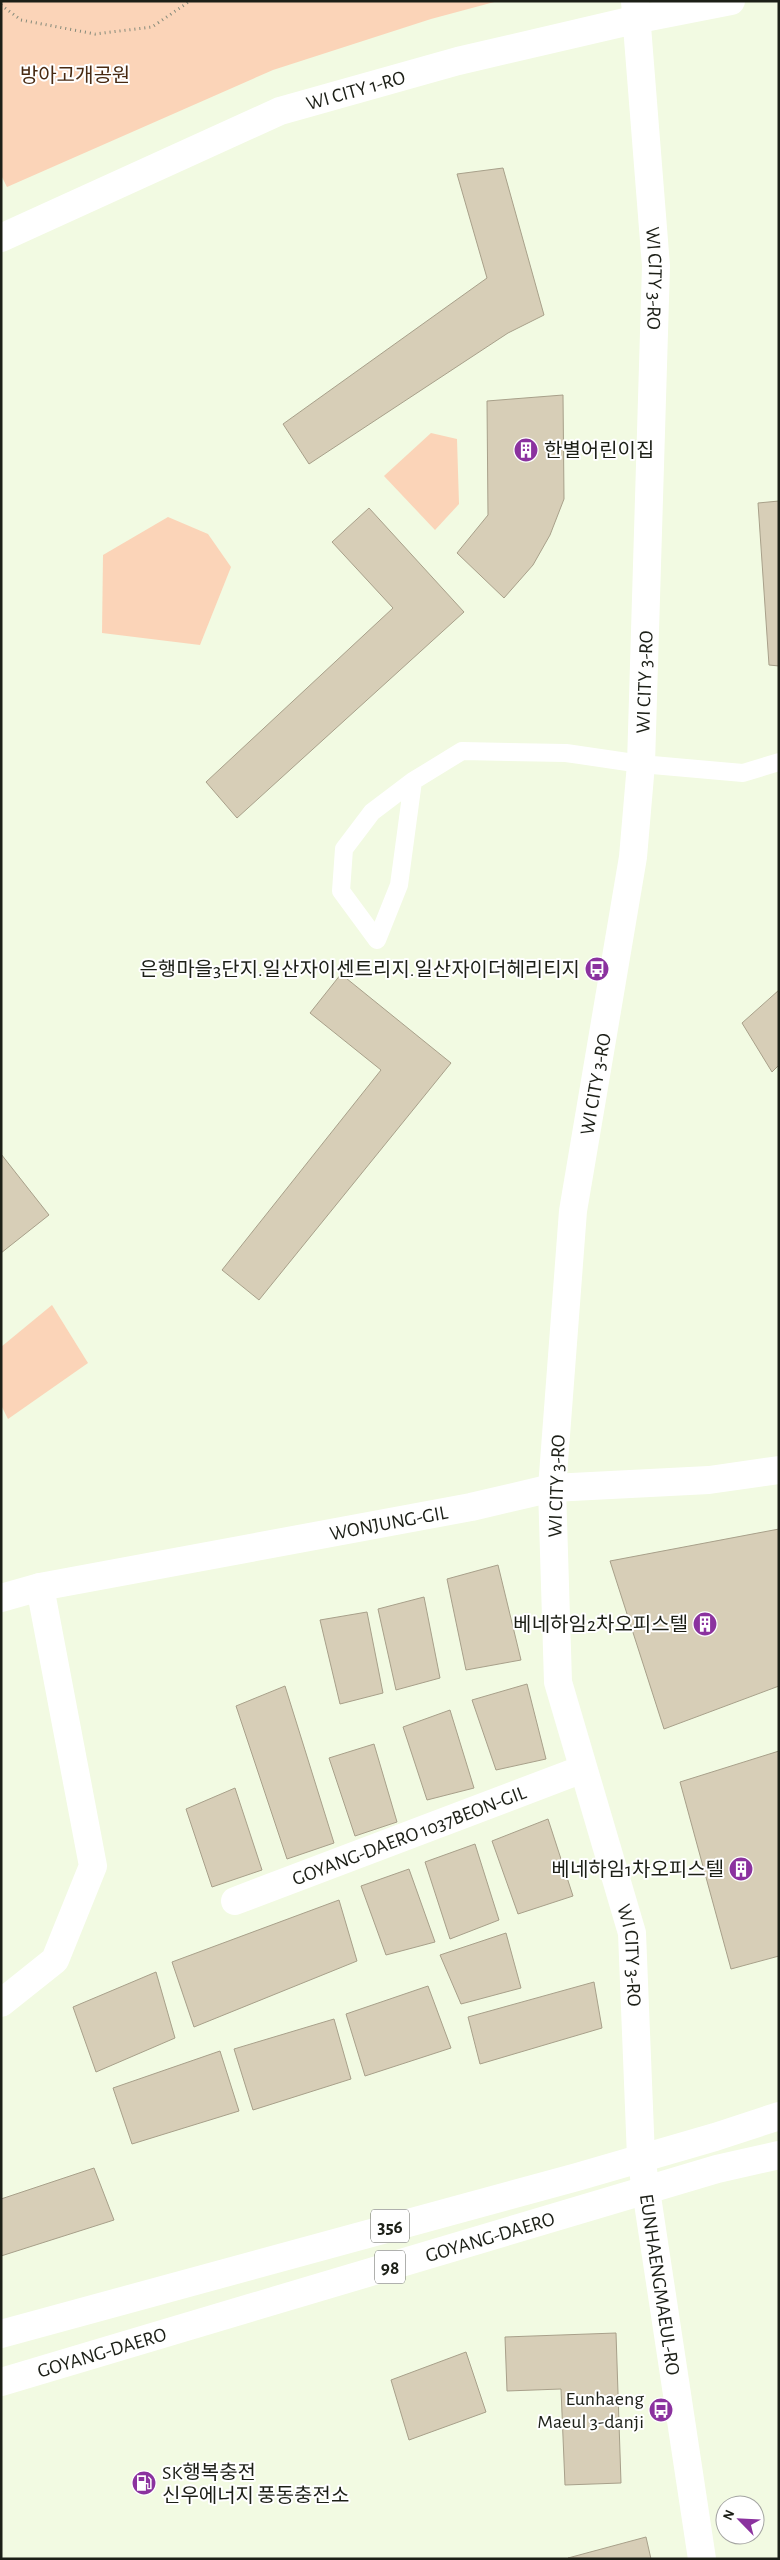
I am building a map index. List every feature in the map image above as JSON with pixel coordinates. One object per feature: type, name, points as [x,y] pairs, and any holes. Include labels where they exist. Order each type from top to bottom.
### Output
[{"type":"street","name":"WI CITY 1-RO","points":[[1,238],[280,111],[635,10],[731,1]]},
{"type":"street","name":"WI CITY 3-RO","points":[[635,10],[656,266],[641,764],[633,857],[573,1211],[552,1488],[558,1682],[632,1933],[641,2157]]},
{"type":"street","name":"WONJUNG-GIL","points":[[1,1598],[40,1587],[471,1507],[552,1488],[710,1480],[779,1470]]},
{"type":"street","points":[[1,2003],[55,1960],[92,1866],[40,1587]]},
{"type":"street","name":"GOYANG-DAERO 1037BEON-GIL","points":[[236,1901],[583,1770]]},
{"type":"street","name":"GOYANG-DAERO","points":[[1,2334],[715,2137],[779,2116]]},
{"type":"street","name":"GOYANG-DAERO","points":[[1,2382],[717,2170],[779,2155]]},
{"type":"street","name":"EUNHAENGMAEUL-RO","points":[[641,2157],[702,2559]]},
{"type":"lane","points":[[413,781],[399,886],[377,940],[341,891],[344,849],[372,812],[413,781],[462,751],[566,753],[641,764],[743,773],[779,762]]},
{"type":"path","points":[[1,4],[21,20],[95,34],[152,27],[190,1]]},
{"type":"green space","name":"방아고개공원","points":[[1,1],[498,1],[431,19],[273,70],[7,187],[1,175]]},
{"type":"green space","points":[[431,433],[457,439],[459,504],[435,530],[384,476]]},
{"type":"green space","points":[[168,517],[208,534],[231,567],[200,645],[102,633],[103,555]]},
{"type":"green space","points":[[52,1305],[88,1363],[8,1419],[1,1405],[1,1347]]},
{"type":"building","points":[[503,168],[544,315],[508,333],[309,464],[283,424],[487,278],[457,174]]},
{"type":"building","name":"한별어린이집","points":[[563,395],[564,499],[550,535],[533,565],[504,598],[457,553],[488,515],[487,401]]},
{"type":"building","points":[[779,501],[779,666],[769,665],[758,503]]},
{"type":"building","points":[[369,508],[464,612],[237,818],[206,782],[393,608],[332,542]]},
{"type":"building","points":[[341,974],[451,1063],[259,1300],[222,1270],[381,1070],[310,1013]]},
{"type":"building","points":[[779,990],[779,1065],[772,1072],[742,1023]]},
{"type":"building","points":[[1,1154],[49,1215],[1,1253]]},
{"type":"building","name":"베네하임2차오피스텔","points":[[779,1529],[779,1686],[664,1729],[610,1561]]},
{"type":"building","points":[[498,1565],[521,1660],[466,1670],[447,1579]]},
{"type":"building","points":[[424,1597],[440,1678],[396,1690],[378,1609]]},
{"type":"building","points":[[367,1612],[383,1693],[340,1704],[320,1620]]},
{"type":"building","points":[[527,1684],[546,1759],[496,1770],[472,1700]]},
{"type":"building","points":[[285,1686],[334,1843],[287,1859],[236,1706]]},
{"type":"building","points":[[450,1710],[474,1788],[427,1800],[403,1727]]},
{"type":"building","points":[[374,1744],[397,1822],[355,1836],[329,1758]]},
{"type":"building","name":"베네하임1차오피스텔","points":[[779,1751],[779,1956],[731,1969],[680,1782]]},
{"type":"building","points":[[235,1788],[262,1870],[212,1887],[186,1809]]},
{"type":"building","points":[[548,1819],[573,1896],[518,1914],[492,1841]]},
{"type":"building","points":[[475,1844],[499,1920],[450,1939],[425,1862]]},
{"type":"building","points":[[409,1869],[435,1942],[386,1955],[361,1886]]},
{"type":"building","points":[[339,1900],[357,1961],[194,2027],[172,1962]]},
{"type":"building","points":[[506,1933],[521,1988],[461,2004],[440,1955]]},
{"type":"building","points":[[156,1972],[175,2038],[96,2072],[73,2007]]},
{"type":"building","points":[[594,1982],[602,2028],[480,2064],[468,2017]]},
{"type":"building","points":[[428,1986],[451,2048],[365,2076],[346,2014]]},
{"type":"building","points":[[334,2019],[351,2079],[253,2110],[234,2049]]},
{"type":"building","points":[[220,2051],[239,2111],[132,2144],[113,2088]]},
{"type":"building","points":[[94,2168],[114,2220],[1,2256],[1,2199]]},
{"type":"building","points":[[616,2333],[621,2483],[565,2485],[561,2389],[507,2391],[505,2337]]},
{"type":"building","points":[[466,2352],[486,2412],[409,2440],[391,2380]]},
{"type":"building","points":[[646,2537],[651,2559],[568,2558]]},
{"type":"place","name":"한별어린이집","points":[[526,450]]},
{"type":"place","name":"은행마을3단지.일산자이센트리지.일산자이더헤리티지","points":[[597,969]]},
{"type":"place","name":"베네하임2차오피스텔","points":[[705,1624]]},
{"type":"place","name":"베네하임1차오피스텔","points":[[741,1869]]},
{"type":"place","name":"Eunhaeng Maeul 3-danji","points":[[661,2410]]},
{"type":"place","name":"SK행복충전 신우에너지 풍동충전소","points":[[144,2483]]}]
